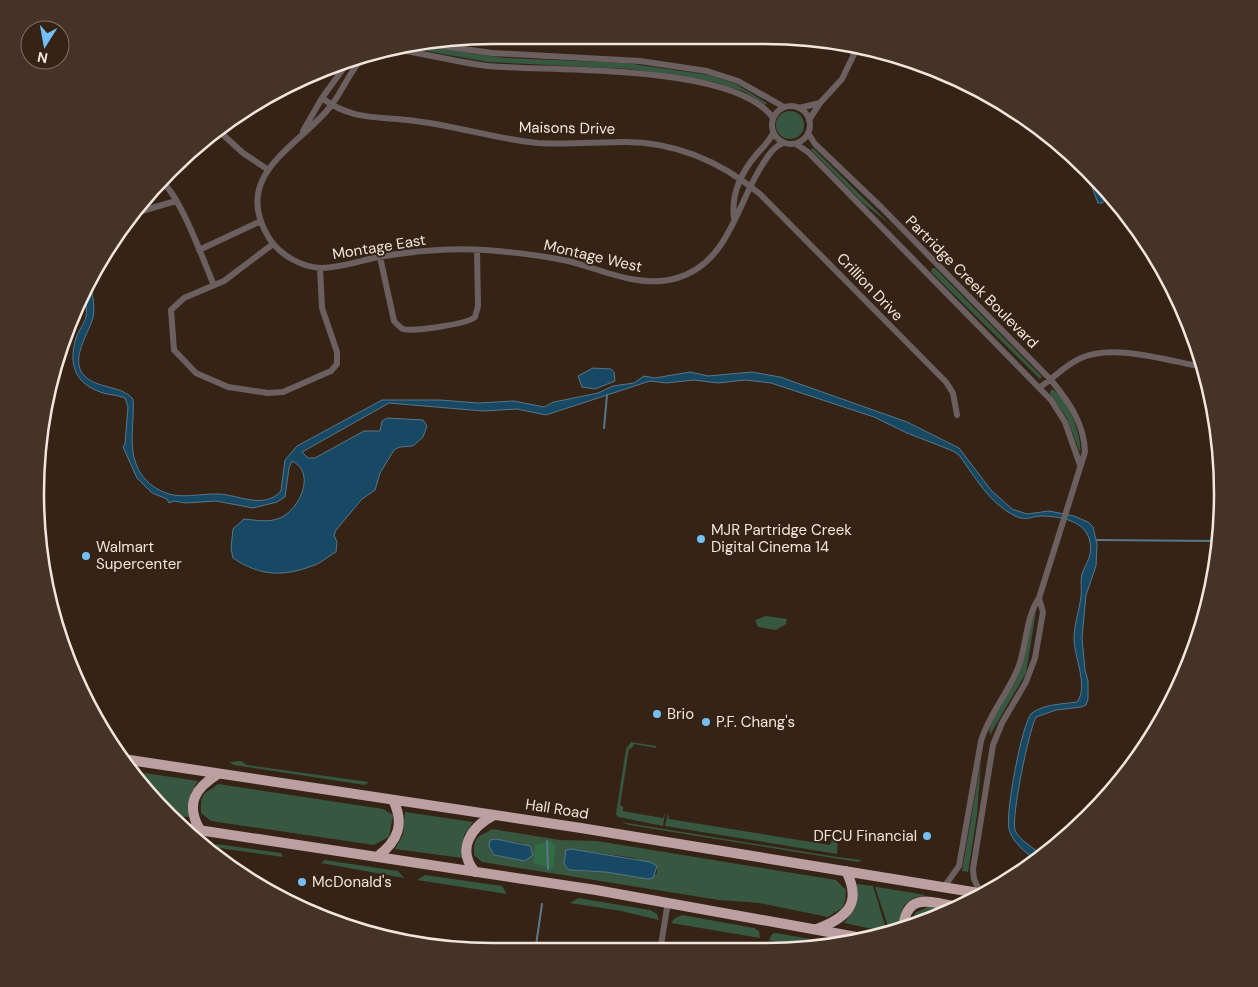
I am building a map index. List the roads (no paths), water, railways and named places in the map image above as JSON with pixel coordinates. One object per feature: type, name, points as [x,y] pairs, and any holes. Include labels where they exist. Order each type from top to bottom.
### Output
[{"type":"highway","name":"Hall Road","points":[[132,760],[494,815],[972,892]]},
{"type":"highway","points":[[200,830],[193,812],[196,794],[202,785],[218,774]]},
{"type":"highway","points":[[377,857],[391,846],[398,835],[400,819],[393,800]]},
{"type":"highway","points":[[476,872],[466,856],[468,838],[481,823],[494,815]]},
{"type":"highway","points":[[194,829],[668,902],[849,935]]},
{"type":"highway","points":[[817,929],[843,917],[850,907],[853,892],[846,871]]},
{"type":"highway","points":[[905,920],[907,912],[915,903],[929,902],[946,905]]},
{"type":"street","points":[[447,47],[492,53],[640,60],[728,76],[784,107],[799,108],[820,103]]},
{"type":"street","points":[[410,51],[486,65],[625,72],[709,84],[748,97],[764,108],[773,118],[773,133],[783,143],[796,144],[803,140],[808,133],[809,120],[820,103],[842,79],[855,53]]},
{"type":"street","name":"Montage East","points":[[356,66],[332,106],[314,125],[303,132],[267,169],[259,195],[261,221],[273,244],[293,260],[320,268],[339,267],[380,257],[431,250],[478,250]]},
{"type":"street","name":"Montage East","points":[[303,132],[322,98],[342,71]]},
{"type":"street","name":"Maisons Drive","points":[[322,98],[344,112],[359,116],[417,121],[514,140],[555,144],[623,142],[658,144],[693,154],[741,179],[750,186]]},
{"type":"street","points":[[773,118],[784,107]]},
{"type":"street","points":[[799,108],[809,120]]},
{"type":"street","name":"Montage West","points":[[734,218],[734,196],[741,179],[773,133]]},
{"type":"street","name":"Partridge Creek Boulevard","points":[[808,133],[815,144],[881,207],[1051,380],[1072,407],[1080,425],[1085,452],[1039,598],[1031,610],[1016,671],[983,733],[976,762],[960,866],[944,888]]},
{"type":"street","points":[[223,135],[244,153],[267,169]]},
{"type":"street","name":"Montage West","points":[[478,250],[538,256],[637,280],[662,281],[685,274],[710,259],[724,242],[750,186],[770,154],[783,143]]},
{"type":"street","name":"Partridge Creek Boulevard","points":[[796,144],[808,152],[1040,387],[1065,422],[1080,465]]},
{"type":"street","points":[[166,185],[176,201],[214,285]]},
{"type":"street","name":"Crillion Drive","points":[[750,186],[946,382],[954,393],[957,415]]},
{"type":"street","points":[[145,210],[176,201]]},
{"type":"street","points":[[199,250],[261,221]]},
{"type":"street","points":[[273,244],[231,276],[174,304],[170,315],[174,350],[196,373],[228,386],[268,393],[283,392],[331,371],[337,364],[337,352],[322,308],[320,268]]},
{"type":"street","points":[[380,257],[394,321],[398,326],[409,330],[466,322],[475,316],[478,306],[478,250]]},
{"type":"street","points":[[1040,387],[1075,361],[1088,355],[1102,352],[1123,353],[1195,365]]},
{"type":"street","name":"Partridge Creek Boulevard","points":[[979,888],[974,879],[973,869],[991,754],[997,734],[1026,682],[1035,658],[1043,612],[1039,598]]},
{"type":"street","points":[[661,943],[668,902]]},
{"type":"water","points":[[1082,174],[1106,200],[1098,203],[1092,187]]},
{"type":"water","points":[[92,292],[94,312],[79,354],[79,367],[87,378],[100,385],[128,394],[133,399],[132,447],[136,465],[150,484],[157,489],[174,495],[223,494],[249,500],[266,500],[274,497],[281,491],[285,460],[297,446],[382,400],[440,400],[478,403],[514,401],[544,407],[554,402],[598,393],[613,386],[634,383],[644,376],[655,378],[690,372],[708,376],[752,372],[780,377],[907,422],[959,448],[991,490],[1012,509],[1027,514],[1049,511],[1074,516],[1088,522],[1093,527],[1097,544],[1096,566],[1086,595],[1082,638],[1088,681],[1086,705],[1056,710],[1036,717],[1025,755],[1014,822],[1017,834],[1036,851],[1030,856],[1024,851],[1016,843],[1009,829],[1008,820],[1015,769],[1024,733],[1032,713],[1048,706],[1077,702],[1080,695],[1082,688],[1074,634],[1081,597],[1081,577],[1090,555],[1090,542],[1084,529],[1065,519],[1040,516],[1020,518],[1006,511],[990,497],[959,455],[953,451],[907,433],[874,417],[771,383],[745,380],[718,383],[694,380],[666,383],[650,381],[546,415],[517,409],[483,411],[389,403],[302,452],[308,458],[315,458],[364,431],[380,431],[382,421],[387,418],[423,420],[427,426],[423,437],[413,446],[400,447],[394,450],[380,473],[375,490],[362,499],[336,530],[334,535],[337,542],[336,552],[318,564],[301,570],[271,573],[253,568],[233,558],[231,548],[233,529],[244,519],[271,520],[287,514],[299,500],[302,491],[303,474],[299,467],[292,461],[289,468],[285,497],[277,502],[253,508],[216,501],[186,503],[174,501],[169,503],[167,499],[152,493],[137,478],[123,447],[125,444],[128,407],[125,398],[93,389],[80,379],[76,372],[73,357],[74,348],[76,338],[86,317],[86,308]]},
{"type":"water","points":[[593,368],[611,369],[614,372],[615,381],[595,389],[582,387],[578,376]]},
{"type":"water","points":[[496,839],[530,846],[533,855],[525,861],[494,855],[489,846],[490,840]]},
{"type":"water","points":[[571,849],[650,862],[657,866],[653,878],[648,879],[606,872],[569,870],[564,864],[566,850]]},
{"type":"waterway","points":[[604,428],[607,395]]},
{"type":"waterway","points":[[1097,540],[1211,541]]},
{"type":"waterway","points":[[547,841],[548,869]]},
{"type":"waterway","points":[[536,943],[542,904]]},
{"type":"place","name":"MJR Partridge Creek Digital Cinema 14","points":[[701,539]]},
{"type":"place","name":"Walmart Supercenter","points":[[86,556]]},
{"type":"place","name":"Brio","points":[[657,714]]},
{"type":"place","name":"P.F. Chang's","points":[[706,722]]},
{"type":"place","name":"DFCU Financial","points":[[927,836]]},
{"type":"place","name":"McDonald's","points":[[302,882]]}]
